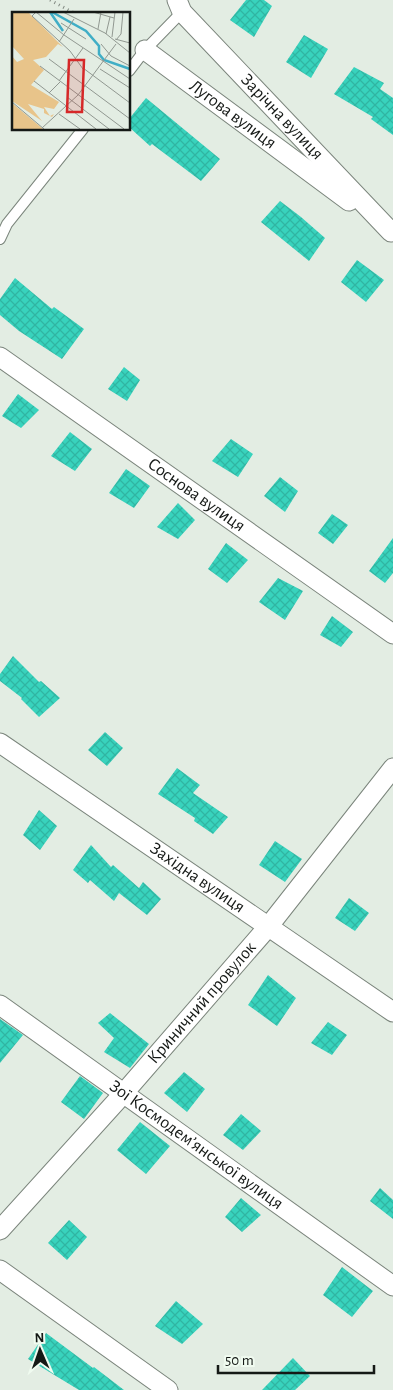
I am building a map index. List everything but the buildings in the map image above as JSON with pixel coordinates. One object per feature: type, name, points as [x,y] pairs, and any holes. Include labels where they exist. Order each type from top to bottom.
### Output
[{"type":"street","name":"Зарічна вулиця","points":[[182,4],[392,232]]},
{"type":"street","name":"Лугова вулиця","points":[[145,50],[392,232]]},
{"type":"street","name":"Соснова вулиця","points":[[0,357],[393,634]]},
{"type":"street","name":"Західна вулиця","points":[[0,743],[393,1012]]},
{"type":"street","name":"Криничний провулок","points":[[0,1230],[123,1094],[268,927],[393,768]]},
{"type":"street","name":"Зої Космодем’янської вулиця","points":[[0,1005],[393,1286]]},
{"type":"street","points":[[0,1270],[168,1390]]},
{"type":"lane","points":[[130,70],[182,4]]},
{"type":"lane","points":[[0,239],[8,224],[82,130]]},
{"type":"path","points":[[50,0],[72,12]]}]
